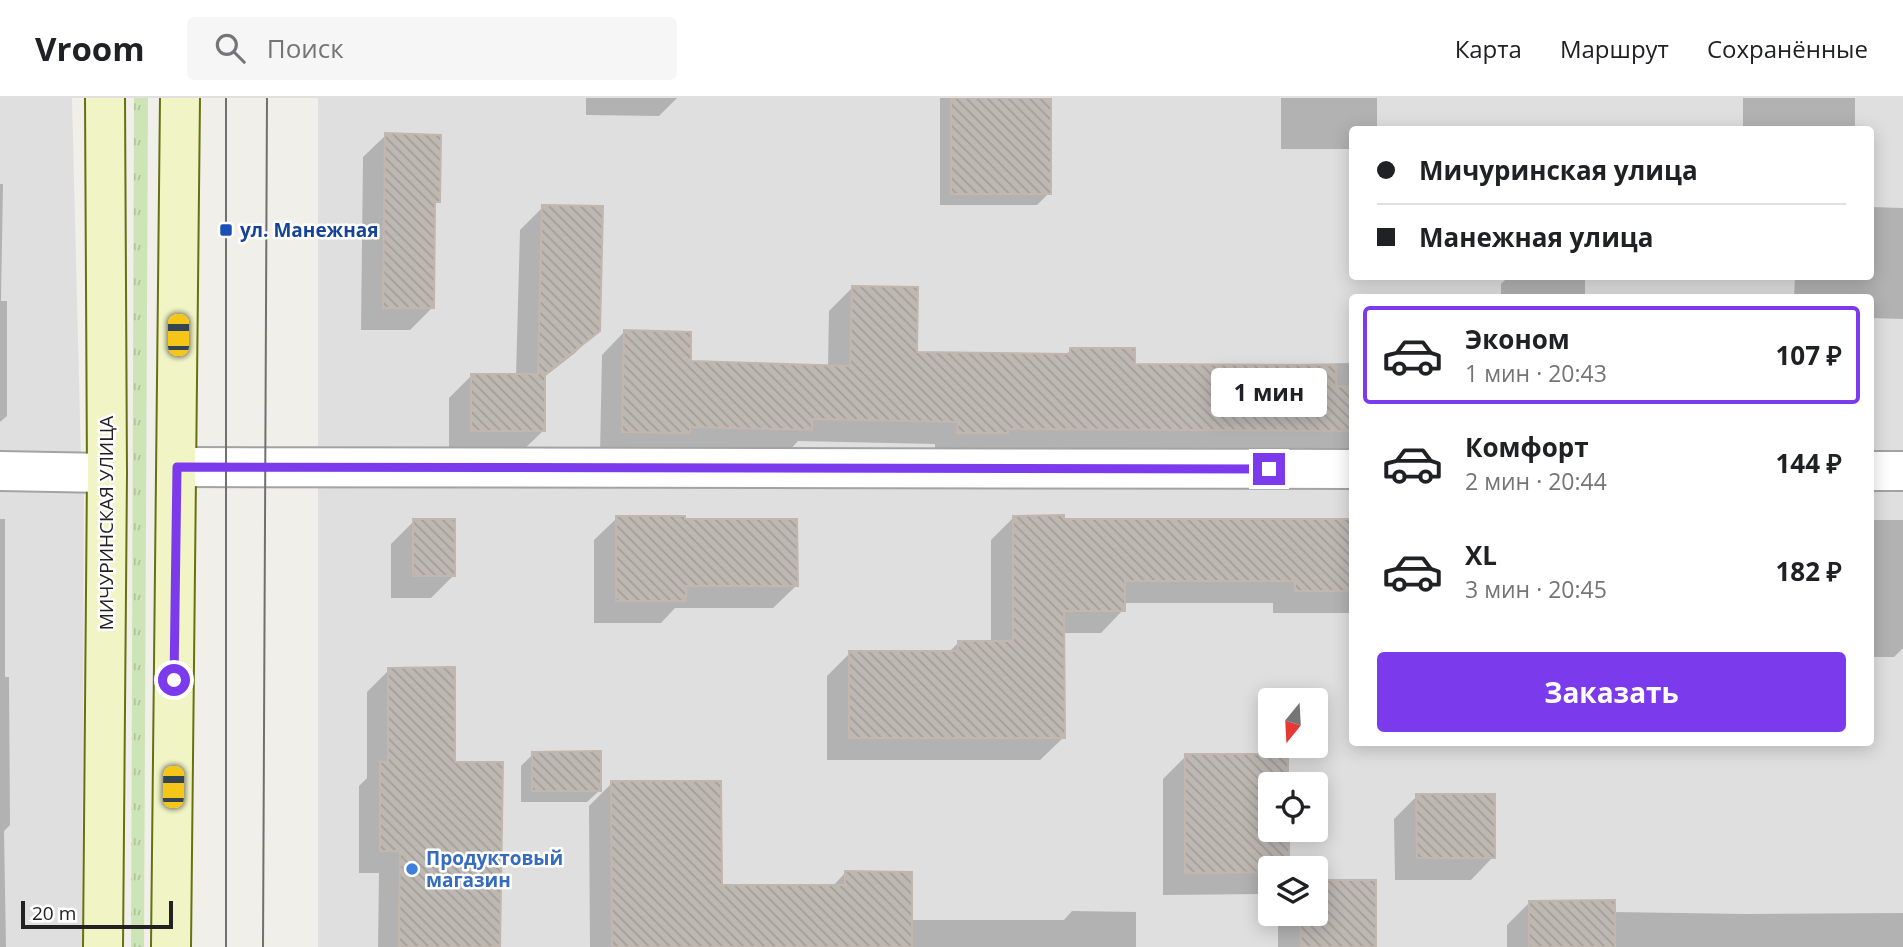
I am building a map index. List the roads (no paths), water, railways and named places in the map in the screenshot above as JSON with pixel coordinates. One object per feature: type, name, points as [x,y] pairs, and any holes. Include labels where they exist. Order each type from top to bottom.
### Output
[{"type":"main road","name":"МИЧУРИНСКАЯ УЛИЦА","points":[[103,947],[107,473],[105,98]]},
{"type":"main road","points":[[171,947],[180,98]]},
{"type":"street","points":[[177,467],[1349,469]]},
{"type":"street","points":[[0,471],[107,473]]},
{"type":"street","points":[[1874,471],[1903,471]]},
{"type":"tram line","points":[[226,98],[226,947]]},
{"type":"tram line","points":[[263,947],[267,98]]},
{"type":"place","name":"ул. Манежная","points":[[226,230]]},
{"type":"place","name":"Продуктовый магазин","points":[[412,869]]}]
